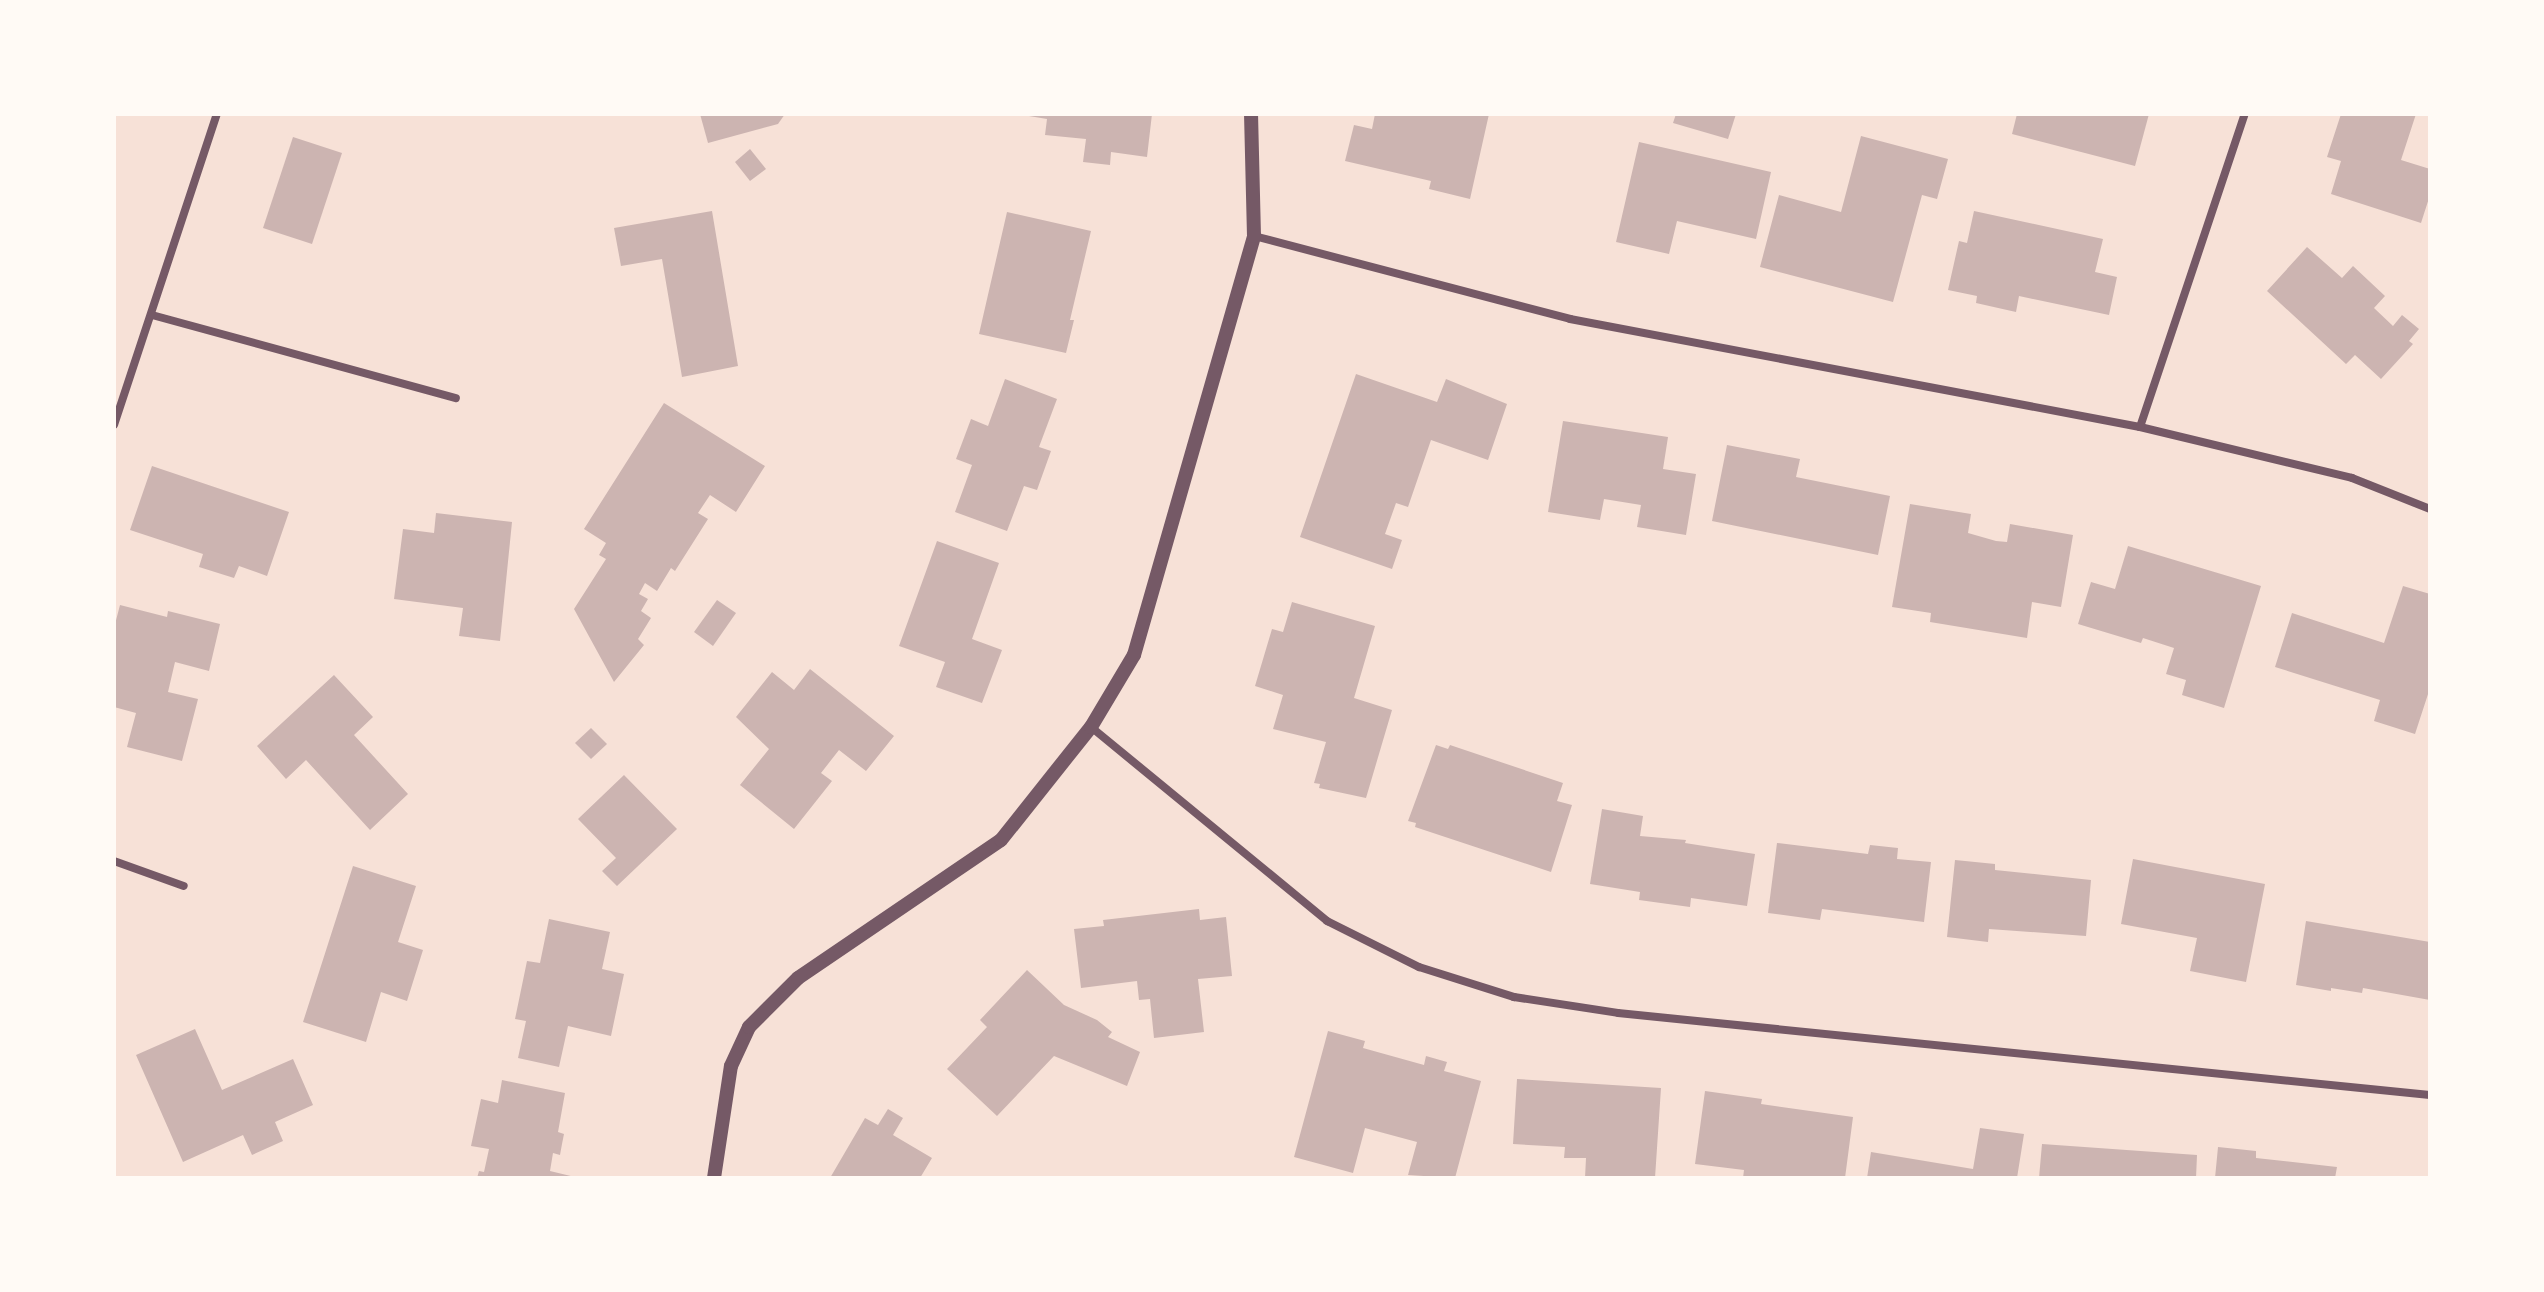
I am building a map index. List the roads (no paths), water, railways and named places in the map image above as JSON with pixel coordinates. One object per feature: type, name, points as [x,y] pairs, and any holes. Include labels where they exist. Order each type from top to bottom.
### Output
[{"type":"street","points":[[114,425],[217,114]]},
{"type":"street","points":[[714,1178],[731,1066],[749,1027],[798,978],[1001,840],[1091,727],[1134,655],[1254,236],[1251,114]]},
{"type":"street","points":[[2140,427],[2245,114]]},
{"type":"street","points":[[1254,236],[1570,319],[2140,427],[2352,478],[2430,509]]},
{"type":"street","points":[[152,315],[456,398]]},
{"type":"street","points":[[1091,727],[1327,921],[1419,967],[1514,997],[1618,1013],[2430,1095]]},
{"type":"street","points":[[114,861],[184,886]]}]
